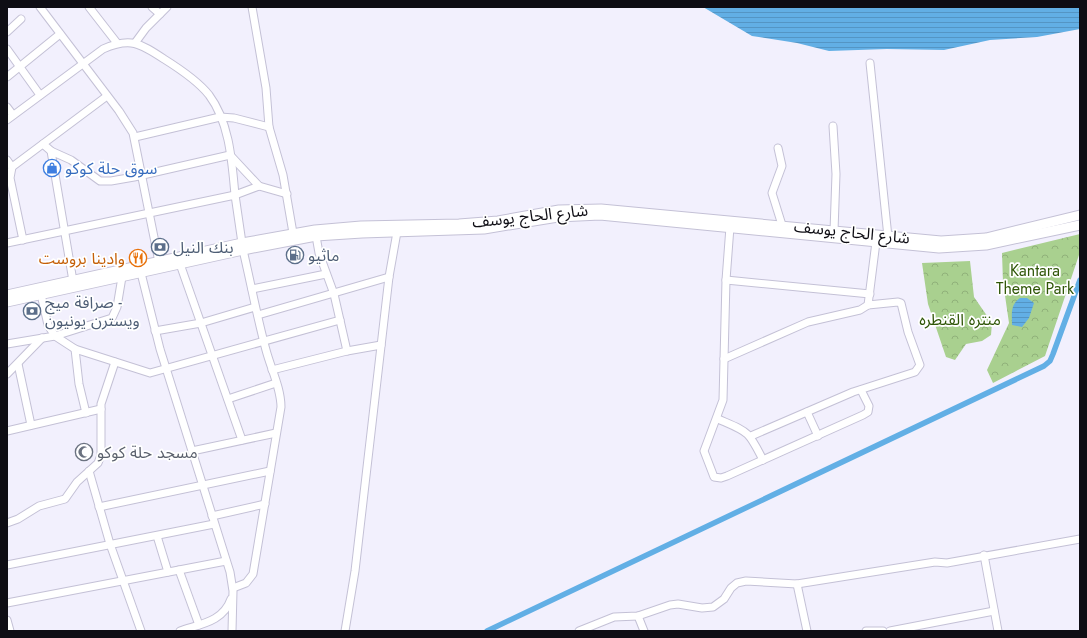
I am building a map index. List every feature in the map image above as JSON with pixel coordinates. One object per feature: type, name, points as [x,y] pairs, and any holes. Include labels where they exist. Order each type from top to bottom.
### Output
[{"type":"main road","name":"شارع الحاج يوسف","points":[[7,295],[41,291],[141,273],[180,264],[293,233],[354,226],[491,222],[558,210],[580,208],[782,225],[888,237],[966,241],[1006,234],[1080,215]]},
{"type":"main road","name":"شارع الحاج يوسف","points":[[7,302],[73,281],[159,262],[243,247],[316,236],[484,229],[558,216],[587,215],[730,227],[939,248],[968,248],[1080,224]]},
{"type":"street","points":[[40,7],[126,121],[135,137],[159,262]]},
{"type":"street","points":[[89,7],[117,43]]},
{"type":"street","points":[[152,7],[160,14]]},
{"type":"street","points":[[136,43],[167,7]]},
{"type":"street","points":[[252,7],[266,88],[269,127],[287,194],[293,233]]},
{"type":"street","points":[[7,32],[21,19]]},
{"type":"street","points":[[7,77],[60,34]]},
{"type":"street","points":[[7,107],[10,118],[103,49],[117,43],[136,43],[167,61],[202,87],[213,101],[220,117],[230,155],[243,247],[256,311],[281,397],[281,407],[252,574],[246,583],[233,589],[228,604],[221,615],[215,619],[180,631]]},
{"type":"street","points":[[7,49],[40,95]]},
{"type":"street","points":[[870,63],[888,237]]},
{"type":"street","points":[[22,240],[10,178],[12,166],[107,96]]},
{"type":"street","points":[[135,137],[220,117],[234,118],[269,127]]},
{"type":"street","points":[[833,126],[836,174],[834,231]]},
{"type":"street","points":[[43,144],[51,151],[71,160],[100,181],[111,181],[142,175],[230,155]]},
{"type":"street","points":[[778,148],[782,166],[772,193],[782,225]]},
{"type":"street","points":[[51,151],[63,231],[73,281]]},
{"type":"street","points":[[230,155],[259,186],[287,194]]},
{"type":"street","points":[[7,160],[12,166]]},
{"type":"street","points":[[7,243],[235,195],[259,186]]},
{"type":"street","points":[[730,227],[726,280],[723,400],[718,419],[704,451],[714,477],[721,478],[727,476],[863,416],[868,412],[869,406],[861,390]]},
{"type":"street","points":[[345,631],[355,571],[389,277],[397,232]]},
{"type":"street","points":[[316,236],[326,274],[334,294],[347,351]]},
{"type":"street","points":[[868,305],[876,242]]},
{"type":"street","points":[[180,264],[242,440]]},
{"type":"street","points":[[141,273],[166,369],[226,561],[233,589],[232,631]]},
{"type":"street","points":[[252,289],[326,274]]},
{"type":"street","points":[[7,344],[55,336],[112,318],[117,307],[122,277]]},
{"type":"street","points":[[156,331],[201,323],[334,294],[389,277]]},
{"type":"street","points":[[726,280],[870,294]]},
{"type":"street","points":[[41,291],[48,325],[55,336],[75,349],[150,373],[340,320]]},
{"type":"street","points":[[724,359],[796,327],[860,310],[868,305],[901,303],[908,332],[920,365],[915,372],[861,390],[751,436]]},
{"type":"street","points":[[7,374],[42,338]]},
{"type":"street","points":[[272,370],[347,351],[381,345]]},
{"type":"street","points":[[75,349],[79,384],[86,413]]},
{"type":"street","points":[[7,523],[18,519],[38,506],[65,499],[77,482],[100,460],[101,409],[103,395],[115,362]]},
{"type":"street","points":[[18,364],[31,426]]},
{"type":"street","points":[[228,399],[276,383]]},
{"type":"street","points":[[7,431],[101,409]]},
{"type":"street","points":[[807,412],[818,436]]},
{"type":"street","points":[[718,419],[737,427],[751,436],[763,460]]},
{"type":"street","points":[[192,451],[276,433]]},
{"type":"street","points":[[89,471],[110,544],[141,631]]},
{"type":"street","points":[[99,507],[270,471]]},
{"type":"street","points":[[212,516],[265,504]]},
{"type":"street","points":[[7,565],[214,524]]},
{"type":"street","points":[[157,536],[168,572]]},
{"type":"street","points":[[579,631],[614,617],[638,616],[670,605],[683,605],[702,608],[713,607],[724,599],[731,588],[737,583],[753,582],[796,584],[935,562],[947,563],[984,555],[1080,539]]},
{"type":"street","points":[[984,555],[998,631]]},
{"type":"street","points":[[7,603],[124,582],[226,561]]},
{"type":"street","points":[[179,570],[199,625]]},
{"type":"street","points":[[796,584],[807,631]]},
{"type":"street","points":[[890,631],[994,610]]},
{"type":"street","points":[[638,616],[644,631]]},
{"type":"street","points":[[7,620],[10,631]]},
{"type":"street","points":[[866,631],[883,631]]},
{"type":"green space","name":"Kantara Theme Park","points":[[1080,234],[1080,252],[1045,356],[993,383],[987,370],[1009,323],[1003,282],[1002,253]]},
{"type":"green space","name":"منتره القنطره","points":[[970,261],[974,297],[992,323],[991,335],[982,341],[966,344],[955,360],[946,357],[928,304],[922,263]]},
{"type":"water","points":[[703,7],[1080,7],[1080,29],[1037,37],[990,40],[944,50],[887,49],[829,51],[797,43],[752,36]]},
{"type":"water","points":[[1020,298],[1027,298],[1034,303],[1029,318],[1022,327],[1012,325],[1013,307]]},
{"type":"waterway","points":[[487,631],[1044,366],[1050,361],[1053,354],[1080,280]]},
{"type":"place","name":"سوق حلة كوكو","points":[[52,168]]},
{"type":"place","name":"بنك النيل","points":[[160,247]]},
{"type":"place","name":"ماثيو","points":[[295,255]]},
{"type":"place","name":"وادينا بروست","points":[[138,258]]},
{"type":"place","name":"صرافة ميج - ويسترن يونيون","points":[[32,311]]},
{"type":"place","name":"مسجد حلة كوكو","points":[[84,452]]}]
